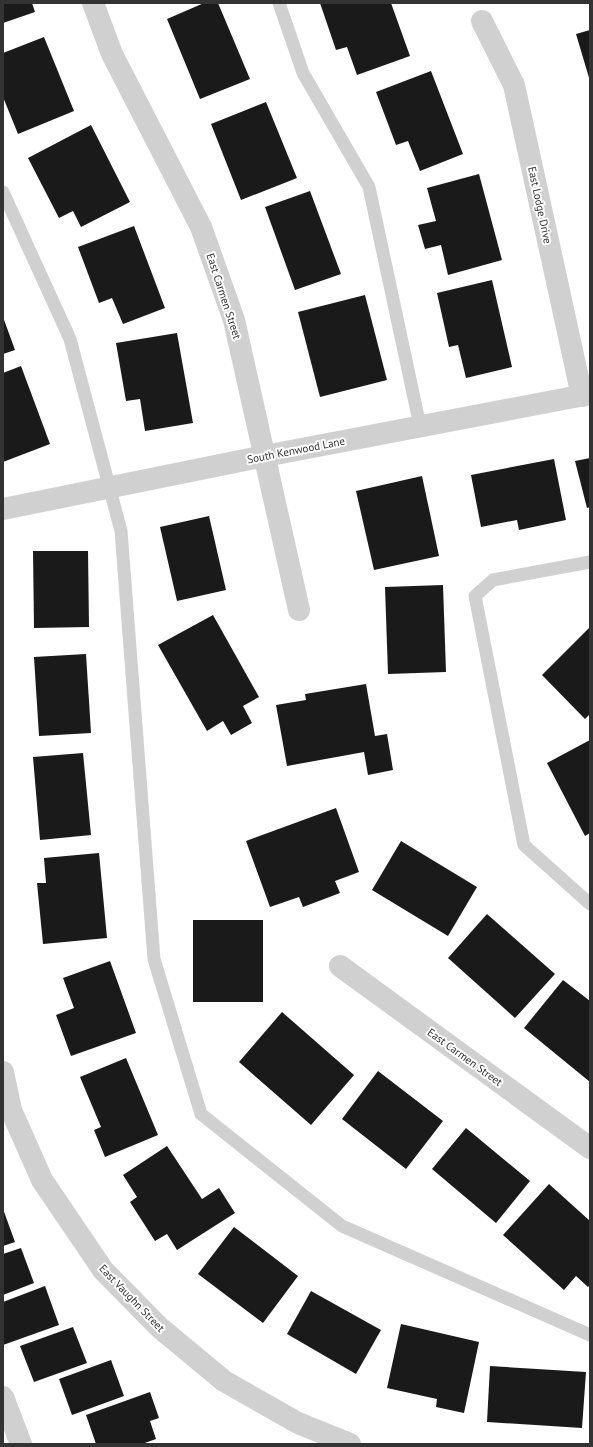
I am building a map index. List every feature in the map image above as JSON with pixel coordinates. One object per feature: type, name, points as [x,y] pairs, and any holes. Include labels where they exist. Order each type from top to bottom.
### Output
[{"type":"street","name":"East Carmen Street","points":[[93,3],[112,54],[201,227],[234,320],[299,610]]},
{"type":"street","name":"East Lodge Drive","points":[[482,21],[514,85],[586,395]]},
{"type":"street","name":"South Kenwood Lane","points":[[3,508],[110,486],[586,395]]},
{"type":"street","name":"East Carmen Street","points":[[340,966],[590,1148]]},
{"type":"street","name":"East Vaughn Street","points":[[3,1072],[7,1111],[42,1180],[103,1270],[159,1327],[224,1381],[298,1423],[350,1444]]},
{"type":"street","points":[[3,1397],[21,1444]]},
{"type":"lane","points":[[279,3],[303,73],[369,187],[420,426]]},
{"type":"lane","points":[[3,192],[70,339],[121,531],[154,959],[201,1114],[342,1226],[590,1335]]},
{"type":"lane","points":[[590,562],[493,580],[475,596],[524,845],[590,904]]},
{"type":"building","points":[[3,3],[32,3],[35,12],[3,23]]},
{"type":"building","points":[[204,3],[218,3],[250,79],[200,99],[167,19]]},
{"type":"building","points":[[320,3],[391,3],[410,56],[357,75],[347,47],[336,50]]},
{"type":"building","points":[[590,30],[590,81],[576,34]]},
{"type":"building","points":[[44,37],[74,111],[18,134],[3,97],[3,53]]},
{"type":"building","points":[[431,71],[463,154],[420,171],[408,141],[396,145],[376,92]]},
{"type":"building","points":[[266,102],[297,178],[241,200],[211,124]]},
{"type":"building","points":[[91,125],[130,202],[81,227],[73,211],[59,218],[28,158]]},
{"type":"building","points":[[479,174],[502,260],[448,275],[441,245],[425,249],[418,225],[436,221],[427,188]]},
{"type":"building","points":[[310,191],[341,274],[295,290],[265,207]]},
{"type":"building","points":[[134,226],[165,308],[123,324],[112,298],[99,303],[78,247]]},
{"type":"building","points":[[492,280],[512,367],[466,378],[458,345],[449,347],[437,293]]},
{"type":"building","points":[[365,295],[387,380],[320,397],[298,312]]},
{"type":"building","points":[[3,317],[15,350],[3,354]]},
{"type":"building","points":[[177,333],[193,423],[145,431],[140,399],[126,401],[116,343]]},
{"type":"building","points":[[21,366],[50,444],[3,462],[3,373]]},
{"type":"building","points":[[590,458],[590,507],[587,508],[575,461]]},
{"type":"building","points":[[554,459],[566,520],[519,530],[517,520],[481,527],[471,475]]},
{"type":"building","points":[[422,476],[439,556],[374,570],[356,491]]},
{"type":"building","points":[[209,516],[226,590],[177,601],[160,527]]},
{"type":"building","points":[[33,551],[88,551],[89,627],[34,628]]},
{"type":"building","points":[[443,585],[446,672],[388,674],[385,587]]},
{"type":"building","points":[[213,615],[259,697],[243,706],[252,723],[231,735],[223,721],[207,731],[158,645]]},
{"type":"building","points":[[590,627],[590,714],[585,719],[542,675]]},
{"type":"building","points":[[86,654],[91,733],[39,736],[34,657]]},
{"type":"building","points":[[366,684],[375,736],[387,734],[393,770],[368,775],[364,752],[287,766],[276,705],[306,700],[305,694]]},
{"type":"building","points":[[590,740],[590,833],[585,836],[547,763]]},
{"type":"building","points":[[83,753],[91,835],[40,840],[33,757]]},
{"type":"building","points":[[336,808],[359,872],[335,881],[340,893],[303,907],[299,897],[270,907],[246,841]]},
{"type":"building","points":[[401,841],[477,887],[448,936],[372,890]]},
{"type":"building","points":[[99,853],[107,938],[43,944],[37,883],[46,883],[44,858]]},
{"type":"building","points":[[487,914],[555,974],[515,1018],[448,958]]},
{"type":"building","points":[[193,920],[263,920],[263,1002],[193,1002]]},
{"type":"building","points":[[110,961],[136,1033],[71,1056],[56,1015],[74,1008],[63,978]]},
{"type":"building","points":[[563,980],[590,1001],[590,1082],[524,1028]]},
{"type":"building","points":[[282,1012],[354,1075],[311,1125],[239,1062]]},
{"type":"building","points":[[126,1058],[158,1135],[105,1157],[94,1130],[101,1127],[80,1077]]},
{"type":"building","points":[[378,1071],[443,1121],[406,1169],[342,1119]]},
{"type":"building","points":[[466,1128],[530,1181],[496,1223],[432,1169]]},
{"type":"building","points":[[167,1146],[202,1199],[219,1188],[235,1213],[177,1250],[167,1234],[155,1241],[130,1202],[137,1197],[123,1175]]},
{"type":"building","points":[[549,1184],[590,1221],[590,1285],[588,1287],[576,1276],[564,1290],[503,1235]]},
{"type":"building","points":[[3,1209],[15,1242],[3,1246]]},
{"type":"building","points":[[234,1227],[298,1276],[263,1323],[198,1274]]},
{"type":"building","points":[[21,1248],[34,1283],[3,1295],[3,1254]]},
{"type":"building","points":[[45,1286],[59,1325],[3,1345],[3,1302]]},
{"type":"building","points":[[311,1291],[381,1330],[356,1374],[287,1334]]},
{"type":"building","points":[[401,1324],[479,1342],[464,1413],[436,1407],[437,1399],[387,1388]]},
{"type":"building","points":[[73,1327],[87,1363],[34,1382],[20,1346]]},
{"type":"building","points":[[111,1360],[124,1396],[72,1415],[59,1379]]},
{"type":"building","points":[[490,1366],[586,1372],[582,1428],[487,1422]]},
{"type":"building","points":[[150,1392],[159,1418],[150,1421],[156,1439],[142,1444],[96,1444],[86,1415]]}]
